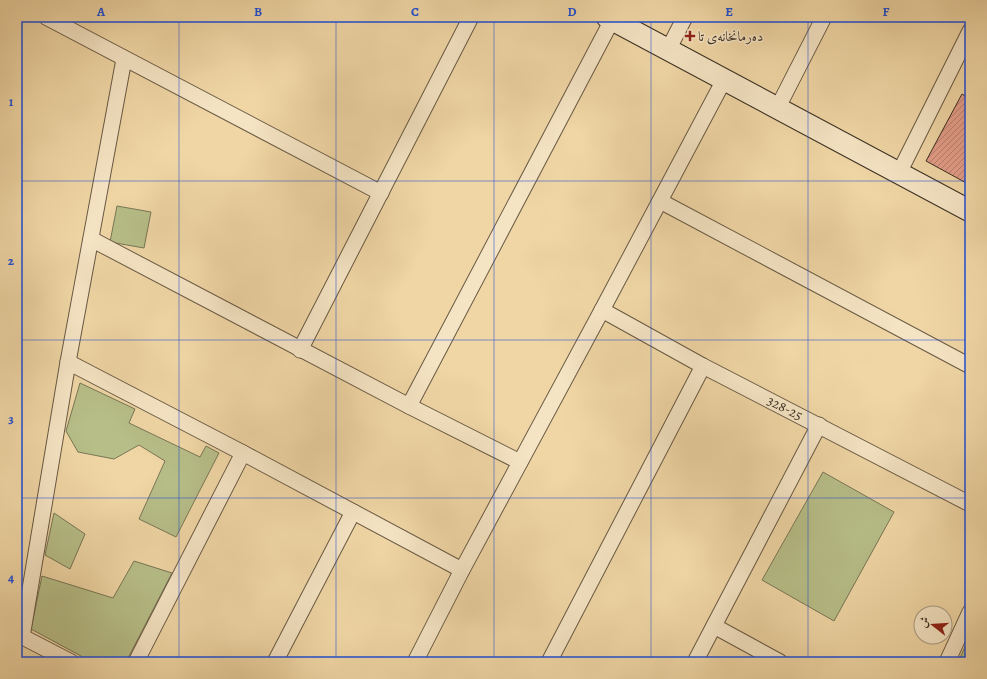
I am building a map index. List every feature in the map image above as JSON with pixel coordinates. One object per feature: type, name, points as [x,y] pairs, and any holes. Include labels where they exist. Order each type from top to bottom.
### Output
[{"type":"street","points":[[46,17],[381,194]]},
{"type":"street","points":[[300,350],[471,17]]},
{"type":"street","points":[[668,50],[685,17]]},
{"type":"street","points":[[777,109],[824,17]]},
{"type":"street","points":[[409,406],[609,18],[970,211]]},
{"type":"street","points":[[900,173],[970,31]]},
{"type":"street","points":[[72,662],[19,635],[124,59]]},
{"type":"street","points":[[415,662],[462,570],[724,80]]},
{"type":"street","points":[[660,201],[970,366]]},
{"type":"street","points":[[91,239],[300,350],[520,462]]},
{"type":"street","name":"328-25","points":[[602,310],[703,366],[970,504]]},
{"type":"street","points":[[68,362],[243,453],[462,570]]},
{"type":"street","points":[[549,662],[703,366]]},
{"type":"street","points":[[695,662],[819,425]]},
{"type":"street","points":[[136,662],[243,453]]},
{"type":"street","points":[[274,662],[353,512]]},
{"type":"street","points":[[947,662],[970,612]]},
{"type":"street","points":[[714,626],[780,662]]},
{"type":"green space","points":[[117,206],[151,212],[144,248],[110,242]]},
{"type":"green space","points":[[80,383],[135,409],[129,423],[200,457],[206,446],[219,453],[176,537],[139,519],[165,461],[139,445],[114,459],[78,452],[66,431]]},
{"type":"green space","points":[[823,472],[894,512],[834,621],[762,580]]},
{"type":"green space","points":[[54,513],[85,534],[70,569],[45,555]]},
{"type":"green space","points":[[134,561],[172,573],[126,662],[92,662],[31,629],[42,576],[113,598]]},
{"type":"green space","points":[[970,636],[970,662],[958,662]]},
{"type":"building","points":[[962,94],[970,99],[970,185],[926,161]]},
{"type":"place","name":"دەرمانخانەی تا","points":[[690,36]]}]
